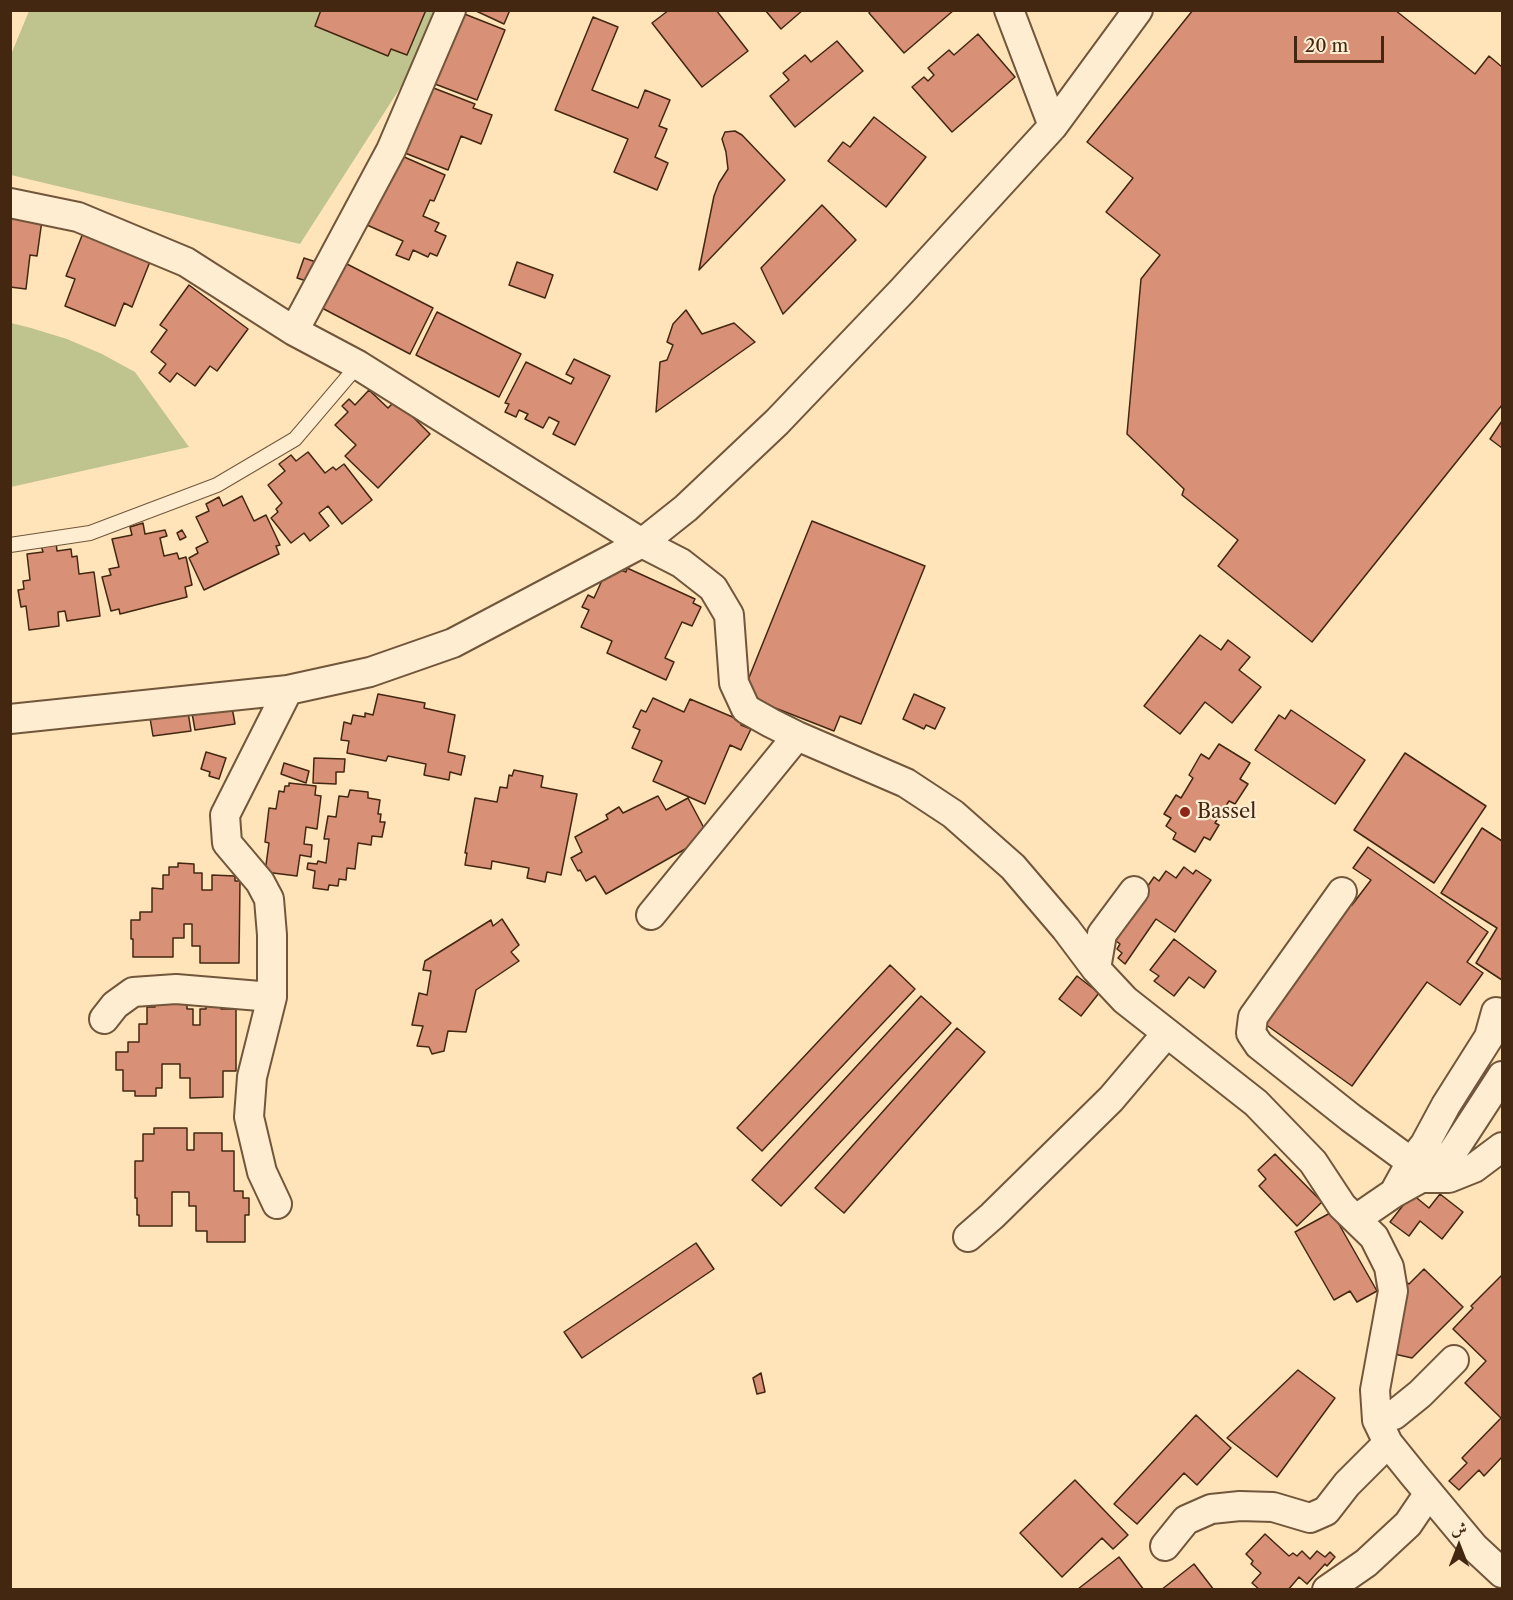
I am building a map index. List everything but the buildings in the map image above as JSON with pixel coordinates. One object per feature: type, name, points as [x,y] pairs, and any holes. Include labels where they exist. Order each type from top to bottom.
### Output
[{"type":"street","points":[[294,331],[391,150],[451,10]]},
{"type":"street","points":[[1009,10],[1053,126]]},
{"type":"street","points":[[10,719],[288,690],[370,672],[453,643],[642,543],[686,508],[777,422],[910,282],[1053,126],[1138,10]]},
{"type":"street","points":[[10,203],[78,218],[186,262],[294,331],[358,364],[642,543],[681,563],[713,588],[729,615],[734,683],[746,710],[797,736],[906,783],[953,814],[1012,867],[1066,929],[1096,969],[1125,1000],[1256,1103],[1313,1162],[1342,1206],[1374,1237],[1389,1267],[1393,1291],[1375,1390],[1383,1432],[1474,1547],[1503,1573]]},
{"type":"street","points":[[277,1204],[262,1172],[249,1117],[252,1077],[272,997],[272,935],[268,899],[260,882],[226,843],[225,815],[288,690]]},
{"type":"street","points":[[651,915],[797,736]]},
{"type":"street","points":[[1096,969],[1102,934],[1134,891]]},
{"type":"street","points":[[1342,892],[1253,1017],[1251,1034],[1259,1046],[1416,1170],[1449,1178],[1474,1168],[1503,1147]]},
{"type":"street","points":[[104,1018],[115,1005],[133,992],[176,989],[272,997]]},
{"type":"street","points":[[1416,1170],[1425,1144],[1446,1105],[1489,1037],[1496,1012]]},
{"type":"street","points":[[968,1237],[1111,1099],[1167,1033]]},
{"type":"street","points":[[1356,1219],[1394,1192],[1416,1170],[1452,1153],[1503,1076]]},
{"type":"street","points":[[1165,1546],[1186,1521],[1210,1509],[1240,1506],[1273,1507],[1310,1518],[1326,1511],[1394,1415],[1420,1394],[1454,1360]]},
{"type":"street","points":[[1327,1590],[1366,1563],[1408,1524],[1429,1493]]},
{"type":"lane","points":[[10,545],[90,533],[217,485],[295,439],[358,364]]},
{"type":"green space","points":[[29,11],[438,11],[411,71],[300,244],[11,175],[10,57]]},
{"type":"green space","points":[[11,323],[67,339],[135,372],[189,447],[11,487]]},
{"type":"place","name":"Bassel","points":[[1185,812]]}]
